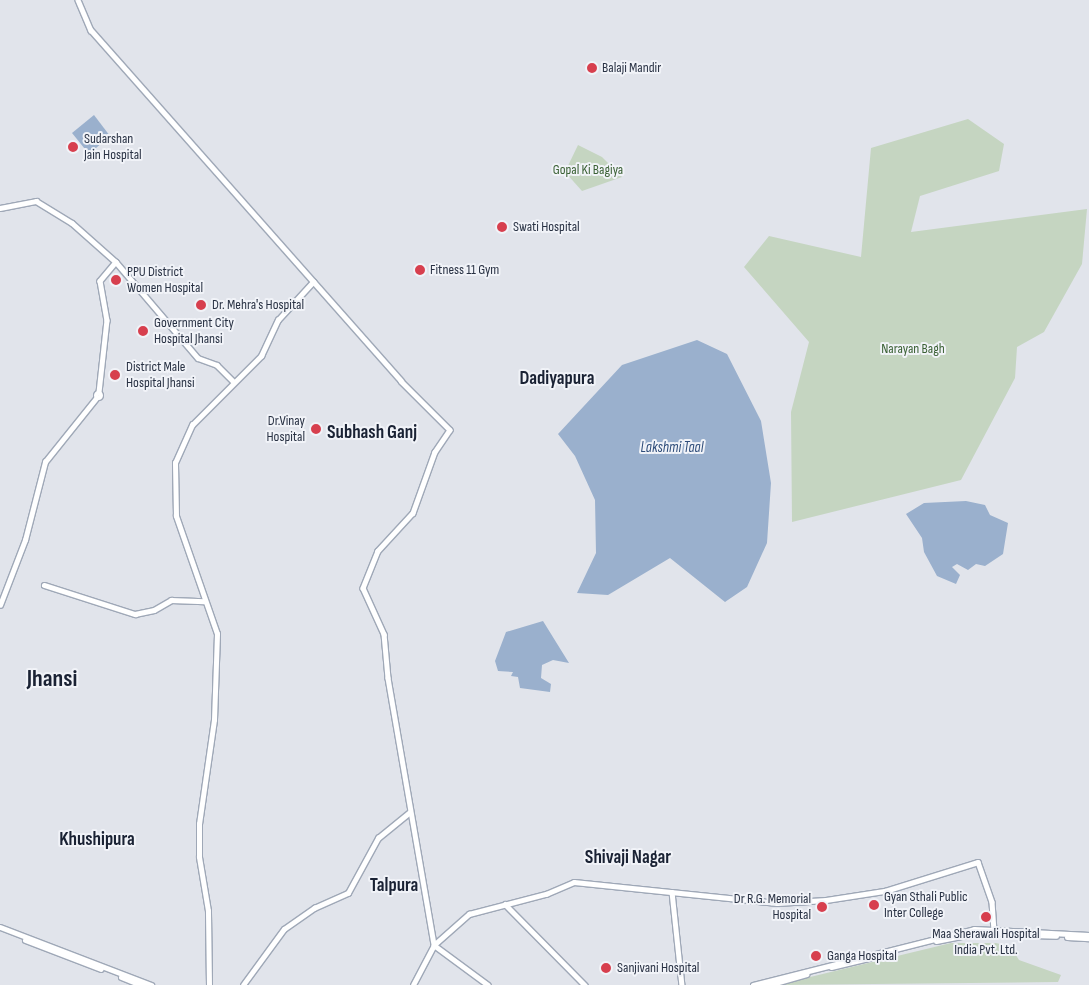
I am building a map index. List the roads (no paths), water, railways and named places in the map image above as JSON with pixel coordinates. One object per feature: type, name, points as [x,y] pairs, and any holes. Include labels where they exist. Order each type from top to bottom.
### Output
[{"type":"main road","points":[[0,928],[141,985]]},
{"type":"main road","points":[[0,928],[152,985]]},
{"type":"main road","points":[[753,985],[961,932],[994,928],[1089,936]]},
{"type":"main road","points":[[768,985],[976,932],[1089,936]]},
{"type":"street","points":[[78,0],[91,30],[401,382],[451,431],[435,452],[413,513],[378,551],[363,583],[384,634],[388,678],[434,945],[488,985]]},
{"type":"street","points":[[0,209],[39,203],[72,223],[116,262],[198,358],[217,366],[234,382]]},
{"type":"street","points":[[0,605],[25,540],[45,462],[98,395],[107,320],[100,281],[116,262]]},
{"type":"street","points":[[208,985],[208,911],[199,857],[199,824],[214,720],[217,642],[204,601],[194,559],[176,516],[175,463],[192,425],[261,356],[278,320],[313,282]]},
{"type":"street","points":[[44,585],[135,614],[154,610],[172,600],[204,601]]},
{"type":"street","points":[[243,985],[284,929],[314,908],[348,893],[378,838],[410,812]]},
{"type":"street","points":[[413,985],[434,945],[469,914],[546,894],[574,882],[776,903],[830,900],[885,890],[978,862],[992,902],[994,928]]},
{"type":"street","points":[[672,892],[682,985]]},
{"type":"street","points":[[505,904],[585,985]]},
{"type":"water","points":[[94,115],[110,136],[89,154],[72,133]]},
{"type":"water","name":"Lakshmi Taal","points":[[697,340],[727,354],[761,421],[771,483],[767,543],[747,587],[725,602],[670,558],[608,595],[577,593],[596,553],[595,500],[575,456],[558,434],[622,365]]},
{"type":"water","points":[[966,501],[985,505],[990,515],[1008,523],[1003,554],[985,566],[976,564],[968,570],[957,564],[952,567],[960,575],[956,584],[937,576],[924,552],[922,538],[906,514],[924,503]]},
{"type":"water","points":[[543,621],[569,663],[553,660],[542,665],[541,678],[551,684],[550,692],[520,688],[518,677],[511,676],[513,672],[498,671],[495,661],[506,632]]},
{"type":"place","name":"Balaji Mandir","points":[[592,68]]},
{"type":"place","name":"Sudarshan Jain Hospital","points":[[73,147]]},
{"type":"place","name":"Swati Hospital","points":[[502,227]]},
{"type":"place","name":"Fitness 11 Gym","points":[[420,270]]},
{"type":"place","name":"PPU District Women Hospital","points":[[116,280]]},
{"type":"place","name":"Dr. Mehra's Hospital","points":[[201,305]]},
{"type":"place","name":"Government City Hospital Jhansi","points":[[143,331]]},
{"type":"place","name":"District Male Hospital Jhansi","points":[[115,375]]},
{"type":"place","name":"Dr.Vinay Hospital","points":[[316,429]]},
{"type":"place","name":"Gyan Sthali Public Inter College","points":[[874,905]]},
{"type":"place","name":"Dr R.G. Memorial Hospital","points":[[822,907]]},
{"type":"place","name":"Maa Sherawali Hospital India Pvt. Ltd.","points":[[986,917]]},
{"type":"place","name":"Ganga Hospital","points":[[816,956]]},
{"type":"place","name":"Sanjivani Hospital","points":[[606,968]]},
{"type":"district","name":"Dadiyapura","points":[[557,379]]},
{"type":"district","name":"Subhash Ganj","points":[[372,433]]},
{"type":"district","name":"Jhansi","points":[[52,679]]},
{"type":"district","name":"Khushipura","points":[[97,840]]},
{"type":"district","name":"Shivaji Nagar","points":[[628,858]]},
{"type":"district","name":"Talpura","points":[[394,886]]},
{"type":"park label","name":"Gopal Ki Bagiya","points":[[588,170]]},
{"type":"park label","name":"Narayan Bagh","points":[[913,349]]}]
